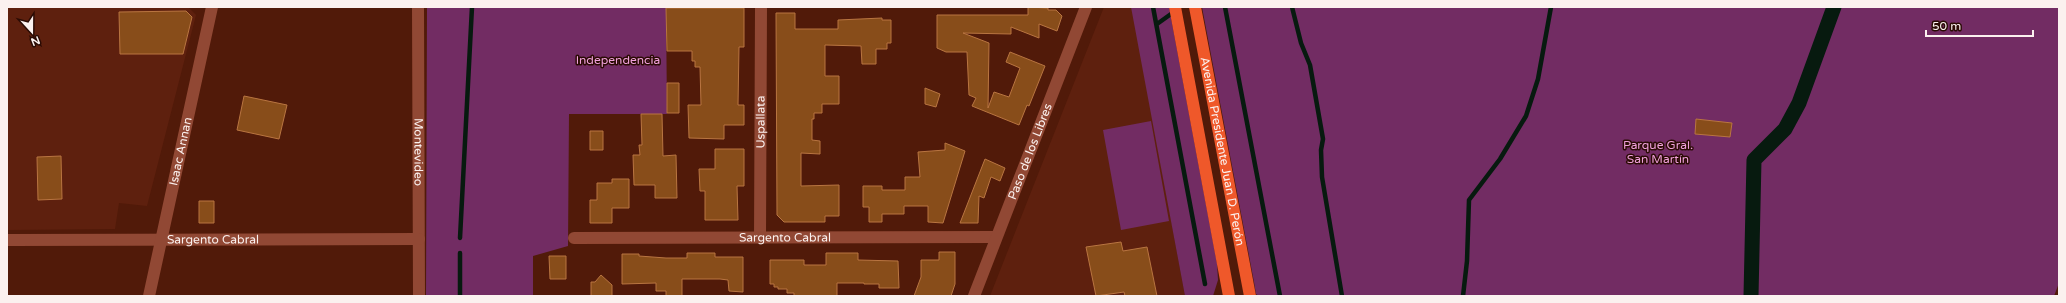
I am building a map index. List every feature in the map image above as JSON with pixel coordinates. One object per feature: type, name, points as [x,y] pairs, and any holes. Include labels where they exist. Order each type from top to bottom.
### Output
[{"type":"main road","name":"Avenida Presidente Juan D. Perón","points":[[1175,7],[1229,296]]},
{"type":"main road","name":"Avenida Presidente Juan D. Perón","points":[[1195,7],[1250,296]]},
{"type":"street","name":"Isaac Annan","points":[[149,296],[212,7]]},
{"type":"street","name":"Montevideo","points":[[418,7],[419,296]]},
{"type":"street","name":"Uspallata","points":[[760,237],[761,7]]},
{"type":"street","name":"Paso de los Libres","points":[[974,296],[1086,7]]},
{"type":"street","name":"Sargento Cabral","points":[[574,238],[996,237]]},
{"type":"street","name":"Sargento Cabral","points":[[7,240],[419,239]]},
{"type":"shaded area","points":[[7,7],[188,7],[196,15],[147,206],[119,203],[115,229],[7,230]]},
{"type":"shaded area","points":[[1104,7],[1132,7],[1185,296],[990,296]]},
{"type":"green space","name":"Independencia","points":[[427,7],[666,7],[667,114],[569,114],[568,246],[533,256],[533,296],[426,296]]},
{"type":"green space","points":[[1131,7],[1169,7],[1217,263],[1218,280],[1213,296],[1185,296]]},
{"type":"green space","name":"Parque Gral. San Martín","points":[[1202,7],[2059,7],[2059,283],[2054,296],[1259,296],[1256,294]]},
{"type":"green space","points":[[1151,121],[1169,221],[1121,230],[1103,130]]},
{"type":"building","points":[[1028,7],[1056,10],[1062,16],[1057,31],[1039,24],[1039,38],[1011,27],[1011,34],[963,33],[989,43],[988,108],[994,92],[1009,97],[1020,68],[1006,62],[1010,52],[1045,66],[1029,106],[1027,105],[1019,125],[972,106],[976,98],[969,95],[967,52],[946,52],[937,48],[937,15],[1028,15]]},
{"type":"building","points":[[666,8],[744,8],[744,47],[739,47],[738,105],[744,105],[744,125],[724,125],[724,139],[689,138],[688,105],[701,105],[700,67],[695,67],[695,61],[692,61],[692,51],[667,51]]},
{"type":"building","points":[[186,11],[192,17],[183,54],[120,54],[119,12]]},
{"type":"building","points":[[776,13],[795,13],[795,29],[838,29],[838,20],[882,18],[882,20],[891,20],[891,43],[887,43],[887,49],[876,49],[876,64],[862,64],[861,46],[825,45],[825,76],[839,76],[839,104],[822,104],[822,113],[814,113],[814,119],[812,119],[812,140],[820,141],[820,154],[801,153],[801,186],[839,185],[839,216],[825,216],[825,222],[784,222],[777,215]]},
{"type":"building","points":[[667,83],[679,83],[679,113],[667,113]]},
{"type":"building","points":[[925,88],[940,94],[936,107],[925,104]]},
{"type":"building","points":[[244,96],[287,105],[279,139],[237,130]]},
{"type":"building","points":[[641,114],[662,114],[663,156],[676,155],[677,198],[655,198],[655,185],[634,185],[633,155],[640,155],[639,145],[642,145]]},
{"type":"building","points":[[1696,119],[1732,123],[1730,137],[1695,134]]},
{"type":"building","points":[[590,131],[603,131],[603,150],[590,150]]},
{"type":"building","points":[[945,143],[965,151],[943,223],[928,222],[928,206],[904,206],[904,214],[882,214],[882,222],[869,222],[869,207],[863,207],[863,186],[882,186],[882,190],[905,190],[905,177],[920,177],[918,152],[945,150]]},
{"type":"building","points":[[715,149],[744,149],[744,186],[737,186],[738,220],[705,220],[705,191],[700,191],[699,169],[715,169]]},
{"type":"building","points":[[61,156],[62,199],[38,200],[37,157]]},
{"type":"building","points":[[985,159],[1005,168],[1000,181],[991,177],[984,198],[979,196],[978,223],[960,223]]},
{"type":"building","points":[[612,179],[629,179],[629,208],[612,208],[612,223],[590,223],[590,200],[597,200],[597,183],[612,183]]},
{"type":"building","points":[[199,201],[214,201],[214,223],[199,223]]},
{"type":"building","points":[[1121,242],[1123,251],[1147,247],[1157,296],[1125,296],[1124,292],[1096,296],[1086,247]]},
{"type":"building","points":[[939,252],[955,252],[955,284],[951,296],[914,296],[921,277],[921,260],[939,260]]},
{"type":"building","points":[[687,253],[715,253],[715,257],[743,257],[743,292],[729,291],[728,280],[720,279],[682,279],[682,296],[666,296],[666,291],[656,291],[656,283],[622,284],[622,254],[639,254],[639,256],[666,258],[687,258]]},
{"type":"building","points":[[826,253],[858,253],[858,260],[898,261],[899,288],[879,288],[879,284],[837,283],[837,296],[794,296],[794,293],[787,293],[787,289],[778,289],[778,287],[774,287],[774,284],[770,284],[770,260],[804,260],[804,265],[826,265]]},
{"type":"building","points":[[549,256],[566,256],[566,279],[550,279]]},
{"type":"building","points":[[601,275],[612,285],[612,296],[591,296],[591,282],[595,282]]},
{"type":"waterway","points":[[460,238],[472,7]]},
{"type":"waterway","points":[[1153,7],[1205,284]]},
{"type":"waterway","points":[[1225,7],[1280,296]]},
{"type":"waterway","points":[[1292,7],[1301,43],[1310,65],[1323,139],[1321,150],[1322,177],[1342,296]]},
{"type":"waterway","points":[[1463,296],[1467,261],[1469,200],[1500,159],[1526,116],[1538,79],[1551,7]]},
{"type":"waterway","points":[[1751,296],[1754,160],[1785,129],[1799,103],[1834,7]]},
{"type":"waterway","points":[[1157,24],[1171,14]]},
{"type":"waterway","points":[[460,253],[460,296]]}]
